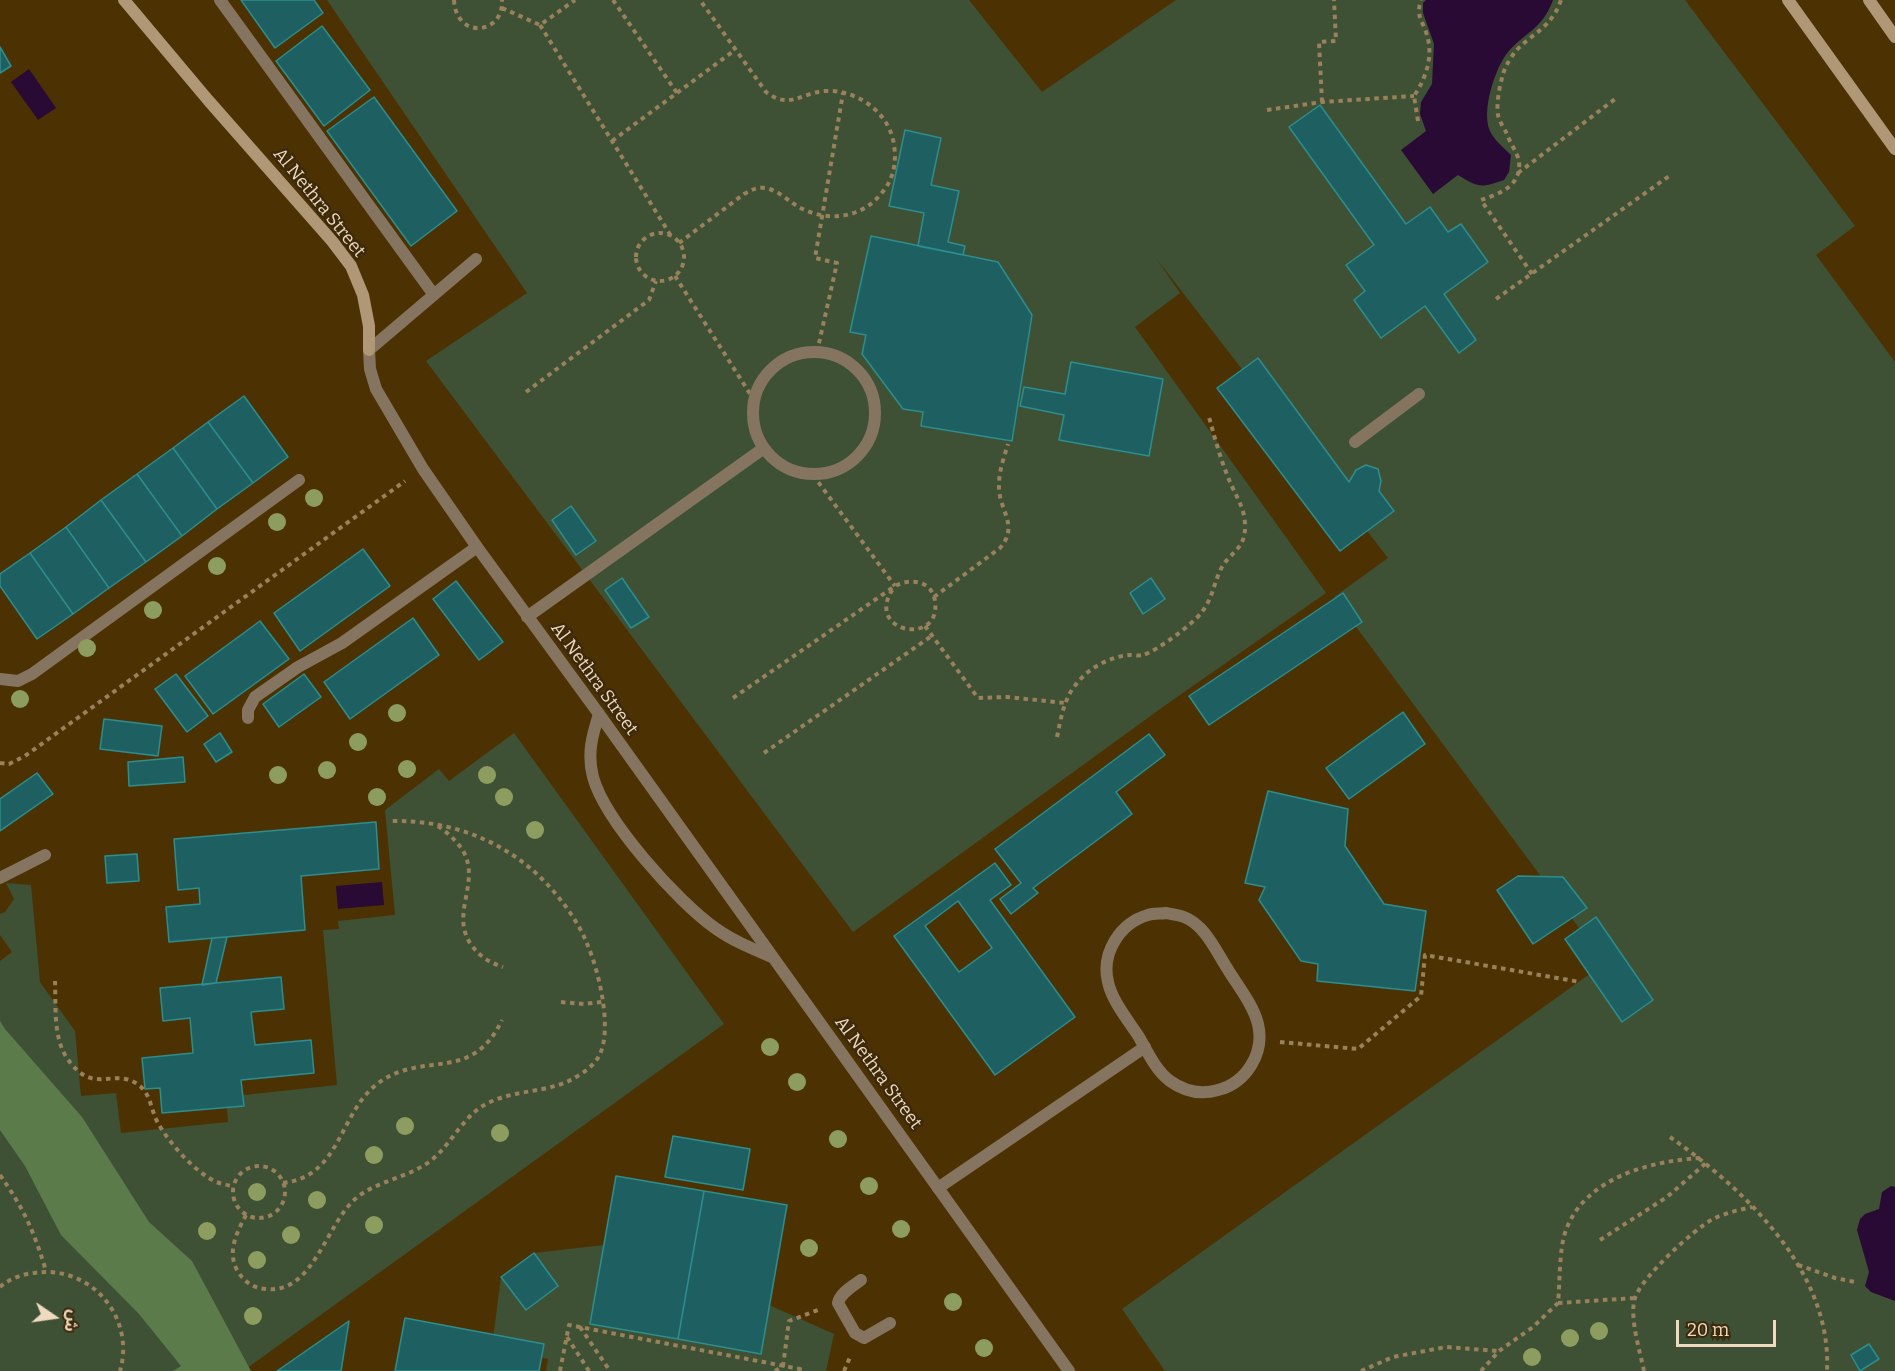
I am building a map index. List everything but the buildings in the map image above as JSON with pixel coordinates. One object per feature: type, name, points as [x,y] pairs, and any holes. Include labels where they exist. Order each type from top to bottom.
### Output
[{"type":"street","points":[[220,0],[434,295]]},
{"type":"street","points":[[1788,0],[1895,149]]},
{"type":"street","points":[[1869,0],[1895,37]]},
{"type":"street","name":"Al Nethra Street","points":[[127,3],[351,266],[363,295],[369,326],[370,369],[376,389],[423,469],[1069,1371]]},
{"type":"street","points":[[369,350],[476,259]]},
{"type":"street","points":[[817,352],[834,355],[850,363],[862,375],[870,390],[874,407],[874,424],[868,441],[859,455],[846,466],[813,475],[799,473],[773,459],[756,434],[753,417],[754,400],[760,384],[771,370],[784,360],[800,354],[817,352]]},
{"type":"street","points":[[1354,442],[1419,394]]},
{"type":"street","points":[[527,617],[764,448]]},
{"type":"street","points":[[0,679],[18,681],[32,674],[299,480]]},
{"type":"street","points":[[248,718],[248,711],[255,697],[298,667],[342,643],[477,547]]},
{"type":"street","points":[[599,714],[590,745],[593,777],[607,806],[627,838],[690,908],[715,928],[742,945],[772,957]]},
{"type":"street","points":[[0,878],[45,855]]},
{"type":"street","points":[[1166,913],[1184,917],[1198,926],[1209,939],[1251,1007],[1258,1024],[1259,1041],[1255,1058],[1246,1073],[1233,1084],[1217,1091],[1200,1092],[1183,1089],[1168,1079],[1114,998],[1108,982],[1106,964],[1119,933],[1133,922],[1149,914],[1166,913]]},
{"type":"street","points":[[938,1188],[1145,1047]]},
{"type":"street","points":[[861,1280],[839,1298],[838,1303],[859,1337],[868,1337],[890,1323]]},
{"type":"path","points":[[454,0],[454,11],[460,21],[468,27],[480,29],[490,25],[498,18],[502,0]]},
{"type":"path","points":[[540,25],[574,0]]},
{"type":"path","points":[[613,0],[677,93]]},
{"type":"path","points":[[679,243],[753,189],[772,190],[797,206],[824,216],[841,216],[858,212],[874,202],[885,189],[893,173],[896,155],[893,138],[886,122],[875,108],[861,98],[829,90],[791,101],[774,98],[766,92],[700,0]]},
{"type":"path","points":[[1322,102],[1318,42],[1336,41],[1334,0]]},
{"type":"path","points":[[1418,121],[1414,96],[1424,81],[1429,65],[1430,48],[1426,31],[1419,18],[1421,0]]},
{"type":"path","points":[[1532,274],[1481,200],[1507,190],[1518,173],[1519,161],[1498,115],[1499,95],[1508,61],[1529,37],[1543,30],[1551,22],[1561,0]]},
{"type":"path","points":[[502,8],[540,25],[671,236],[679,243],[683,251],[683,260],[675,276],[656,281],[646,277],[639,269],[636,260],[637,249],[643,240],[651,235],[662,233],[671,236]]},
{"type":"path","points":[[612,141],[735,50]]},
{"type":"path","points":[[817,352],[837,263],[815,258],[824,216],[843,93]]},
{"type":"path","points":[[1267,110],[1322,102],[1414,96]]},
{"type":"path","points":[[1518,173],[1615,99]]},
{"type":"path","points":[[1496,299],[1672,174]]},
{"type":"path","points":[[675,276],[754,400]]},
{"type":"path","points":[[526,392],[649,300],[656,281]]},
{"type":"path","points":[[1057,737],[1065,703],[1077,683],[1098,665],[1113,659],[1143,655],[1189,626],[1201,614],[1210,599],[1220,571],[1243,540],[1246,527],[1244,514],[1226,471],[1209,417]]},
{"type":"path","points":[[934,597],[1000,548],[1008,537],[1009,526],[999,494],[1008,444]]},
{"type":"path","points":[[0,763],[9,764],[25,756],[423,469]]},
{"type":"path","points":[[813,475],[895,586]]},
{"type":"path","points":[[733,698],[895,586],[903,582],[912,580],[922,583],[934,597],[935,613],[925,626],[916,630],[907,630],[891,621],[886,603],[895,586]]},
{"type":"path","points":[[925,626],[978,698],[1017,698],[1065,703]]},
{"type":"path","points":[[764,753],[933,635]]},
{"type":"path","points":[[246,1215],[232,1248],[235,1266],[240,1276],[256,1288],[278,1289],[297,1280],[305,1272],[343,1213],[358,1196],[374,1186],[413,1172],[431,1161],[471,1114],[488,1102],[524,1091],[561,1085],[589,1069],[598,1058],[604,1045],[605,1027],[602,1002],[588,947],[574,918],[557,895],[534,871],[503,848],[467,831],[419,820],[391,821]]},
{"type":"path","points":[[436,824],[447,833],[465,855],[469,871],[469,885],[462,924],[468,939],[477,953],[489,962],[503,967]]},
{"type":"path","points":[[1259,1041],[1358,1049],[1421,996],[1425,955],[1580,982]]},
{"type":"path","points":[[55,981],[59,1040],[74,1068],[87,1078],[102,1080],[118,1078],[132,1081],[142,1088],[158,1123],[182,1154],[215,1181],[234,1187]]},
{"type":"path","points":[[561,1002],[584,1004],[602,1002]]},
{"type":"path","points":[[284,1184],[295,1182],[319,1169],[331,1155],[356,1109],[370,1090],[379,1083],[406,1069],[424,1065],[441,1065],[469,1057],[495,1035],[502,1020]]},
{"type":"path","points":[[1670,1137],[1728,1181],[1753,1207],[1797,1265],[1810,1286],[1826,1331],[1827,1371]]},
{"type":"path","points":[[1558,1303],[1562,1247],[1566,1231],[1574,1214],[1585,1199],[1605,1185],[1635,1170],[1675,1159],[1700,1158]]},
{"type":"path","points":[[1600,1240],[1667,1197],[1706,1163]]},
{"type":"path","points":[[262,1166],[277,1173],[284,1184],[285,1195],[279,1210],[263,1218],[246,1215],[235,1202],[234,1187],[245,1170],[262,1166]]},
{"type":"path","points":[[0,1175],[19,1202],[34,1233],[46,1270]]},
{"type":"path","points":[[1644,1371],[1634,1311],[1635,1298],[1647,1277],[1697,1229],[1732,1211],[1753,1207]]},
{"type":"path","points":[[1797,1265],[1855,1282]]},
{"type":"path","points":[[0,1287],[25,1274],[46,1270],[63,1272],[93,1287],[105,1298],[121,1328],[123,1361],[120,1371]]},
{"type":"path","points":[[1481,1371],[1499,1351],[1533,1327],[1558,1303],[1635,1298]]},
{"type":"path","points":[[783,1366],[789,1321],[838,1303]]},
{"type":"path","points":[[560,1371],[569,1325],[800,1371]]},
{"type":"path","points":[[580,1327],[610,1371]]},
{"type":"path","points":[[567,1337],[590,1371]]},
{"type":"path","points":[[1361,1371],[1393,1357],[1446,1347],[1499,1351]]},
{"type":"path","points":[[775,1371],[783,1366]]},
{"type":"green space","points":[[327,0],[969,0],[1042,92],[1176,0],[1685,0],[1855,226],[1816,255],[1895,362],[1895,1371],[1165,1371],[1122,1309],[1605,963],[1334,597],[1388,558],[1156,258],[1180,293],[1135,327],[1326,593],[1167,704],[853,932],[426,361],[527,293]]},
{"type":"green space","points":[[514,733],[724,1024],[243,1371],[0,1371],[0,961],[12,952],[0,935],[0,914],[5,912],[14,899],[6,883],[31,885],[40,982],[75,1031],[81,1096],[116,1093],[121,1133],[228,1122],[226,1097],[337,1085],[323,930],[339,929],[338,921],[395,915],[385,810],[439,769],[449,781]]},
{"type":"green space","points":[[0,1021],[82,1117],[149,1222],[192,1261],[251,1371],[173,1371],[181,1366],[139,1314],[61,1235],[25,1166],[0,1130]]},
{"type":"green space","points":[[604,1245],[590,1324],[761,1354],[769,1305],[834,1334],[826,1371],[546,1371],[548,1359],[492,1347],[501,1277],[526,1310],[558,1286],[534,1253]]},
{"type":"shaded area","points":[[1426,0],[1553,0],[1539,24],[1503,59],[1488,101],[1490,131],[1511,155],[1509,172],[1504,180],[1480,185],[1458,175],[1433,194],[1401,150],[1426,131],[1420,114],[1421,102],[1432,84],[1434,44],[1423,13],[1423,3]]},
{"type":"shaded area","points":[[29,69],[56,108],[38,120],[11,82]]},
{"type":"shaded area","points":[[382,882],[384,905],[338,909],[336,886]]},
{"type":"shaded area","points":[[1891,1186],[1895,1187],[1895,1301],[1871,1292],[1865,1286],[1869,1272],[1857,1230],[1860,1219],[1865,1214],[1879,1209],[1882,1192]]}]
